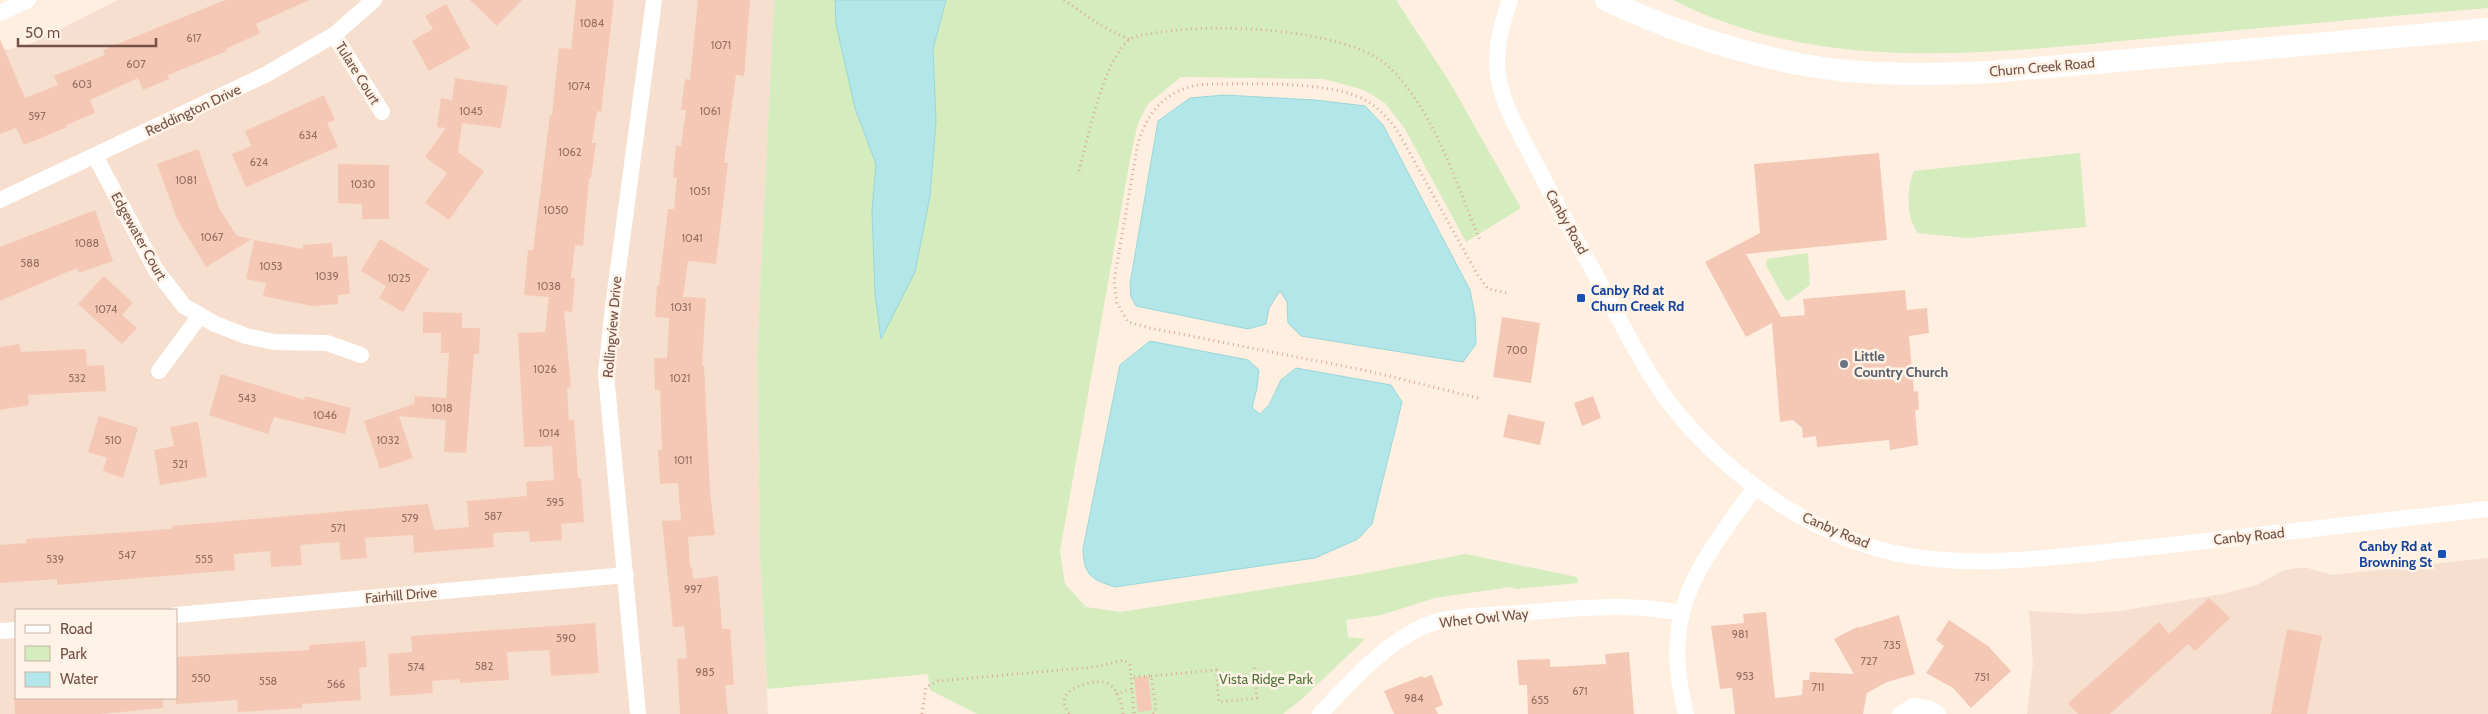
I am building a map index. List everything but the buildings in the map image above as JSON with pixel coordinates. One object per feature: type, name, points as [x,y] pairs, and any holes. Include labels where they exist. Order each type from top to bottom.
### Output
[{"type":"main road","name":"Churn Creek Road","points":[[1606,0],[1687,35],[1748,52],[1829,68],[1924,74],[2000,71],[2488,29]]},
{"type":"street","points":[[0,13],[28,0]]},
{"type":"street","name":"Reddington Drive","points":[[0,200],[265,75],[334,34],[374,0]]},
{"type":"street","name":"Rollingview Drive","points":[[638,714],[608,395],[607,350],[654,0]]},
{"type":"street","name":"Canby Road","points":[[1510,0],[1500,33],[1497,66],[1503,96],[1517,128],[1554,200],[1661,392],[1707,446],[1756,487],[1802,516],[1864,544],[1925,558],[1991,561],[2133,549],[2488,509]]},
{"type":"street","name":"Tulare Court","points":[[334,34],[382,112]]},
{"type":"street","name":"Edgewater Court","points":[[95,156],[156,270],[184,306],[199,316],[233,332],[258,340],[327,343],[361,355]]},
{"type":"street","points":[[159,371],[199,316]]},
{"type":"street","points":[[1686,714],[1677,660],[1681,613],[1689,587],[1706,557],[1756,487]]},
{"type":"street","name":"Fairhill Drive","points":[[178,615],[626,575]]},
{"type":"street","name":"Whet Owl Way","points":[[1325,712],[1397,641],[1428,624],[1455,618],[1614,606],[1657,608],[1681,613]]},
{"type":"street","points":[[0,631],[15,630]]},
{"type":"street","points":[[1900,714],[1914,706],[1931,709],[1938,714]]},
{"type":"path","points":[[1064,0],[1100,24],[1130,40]]},
{"type":"path","points":[[1079,171],[1114,56],[1130,40],[1144,35],[1188,29],[1256,29],[1318,37],[1358,50],[1378,59],[1388,66],[1420,103],[1434,129],[1480,240]]},
{"type":"path","points":[[1478,398],[1368,371],[1128,322],[1117,303],[1114,281],[1138,144],[1144,126],[1160,102],[1184,88],[1197,85],[1311,86],[1359,97],[1379,110],[1397,130],[1477,274],[1488,289],[1507,292]]},
{"type":"path","points":[[922,714],[926,687],[938,681],[1095,667],[1124,660],[1130,665],[1134,714]]},
{"type":"path","points":[[1131,677],[1216,670],[1219,702],[1257,698],[1254,666]]},
{"type":"path","points":[[1151,676],[1156,708],[1153,714]]},
{"type":"path","points":[[1069,714],[1066,708],[1065,697],[1075,685],[1102,680],[1107,682],[1116,694],[1123,714]]},
{"type":"path","points":[[1116,694],[1132,689]]},
{"type":"shaded area","points":[[118,0],[774,0],[757,354],[760,553],[768,714],[0,714],[0,51],[31,44]]},
{"type":"shaded area","points":[[2488,558],[2488,714],[2027,714],[2033,663],[2029,611],[2083,614],[2120,611],[2222,594],[2257,585],[2284,570],[2297,568],[2308,568],[2332,575]]},
{"type":"green space","name":"Vista Ridge Park","points":[[774,0],[1396,0],[1449,81],[1521,208],[1466,242],[1405,129],[1385,103],[1364,90],[1324,79],[1181,77],[1148,104],[1138,123],[1131,154],[1060,551],[1065,584],[1086,607],[1121,612],[1362,574],[1465,554],[1577,577],[1578,583],[1516,589],[1510,587],[1435,598],[1381,615],[1346,620],[1348,637],[1365,639],[1302,699],[1283,714],[977,714],[930,690],[928,674],[767,689],[760,553],[757,354]]},
{"type":"green space","points":[[1673,0],[2488,0],[2488,8],[2031,49],[1970,53],[1909,53],[1848,49],[1789,40],[1730,24]]},
{"type":"green space","points":[[2080,153],[2086,227],[1968,238],[1918,233],[1914,227],[1908,203],[1911,178],[1914,171]]},
{"type":"green space","points":[[1808,253],[1810,285],[1788,301],[1784,298],[1766,265],[1767,259]]},
{"type":"water","points":[[835,0],[946,0],[933,49],[936,122],[930,196],[915,272],[881,339],[875,293],[872,210],[876,164],[855,108],[836,24]]},
{"type":"water","points":[[1224,95],[1315,100],[1365,106],[1383,125],[1470,290],[1475,316],[1476,344],[1463,362],[1301,336],[1288,323],[1287,302],[1280,291],[1269,308],[1266,324],[1248,329],[1136,306],[1131,297],[1130,284],[1158,121],[1190,98]]},
{"type":"water","points":[[1150,341],[1248,360],[1259,370],[1252,408],[1260,414],[1269,405],[1281,380],[1296,368],[1391,385],[1402,402],[1372,524],[1358,539],[1315,558],[1115,587],[1090,575],[1085,565],[1083,549],[1120,365]]},
{"type":"place","name":"Canby Rd at Churn Creek Rd","points":[[1581,298]]},
{"type":"place","name":"Little Country Church","points":[[1844,364]]},
{"type":"place","name":"Canby Rd at Browning St","points":[[2442,554]]}]
